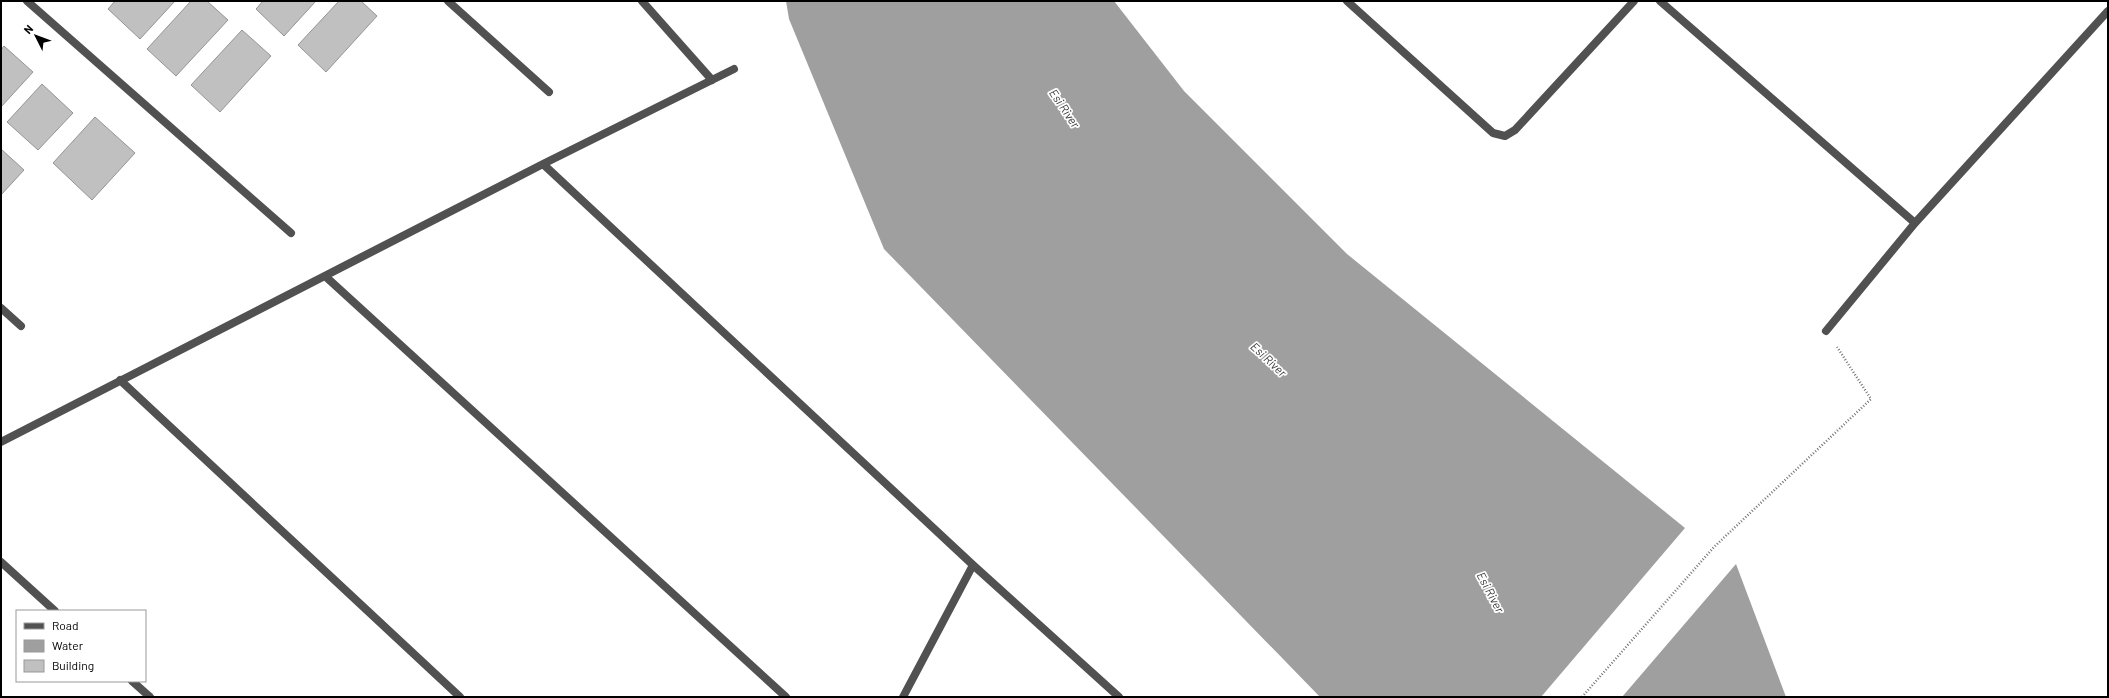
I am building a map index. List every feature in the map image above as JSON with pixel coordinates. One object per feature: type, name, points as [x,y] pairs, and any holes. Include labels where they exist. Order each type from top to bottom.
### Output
[{"type":"street","points":[[27,1],[291,233]]},
{"type":"street","points":[[448,1],[549,92]]},
{"type":"street","points":[[642,1],[712,80]]},
{"type":"street","points":[[1347,1],[1493,133],[1505,136],[1515,130],[1634,1]]},
{"type":"street","points":[[1660,1],[1915,223]]},
{"type":"street","points":[[1826,331],[1915,223],[2108,11]]},
{"type":"street","points":[[1,442],[543,164],[734,69]]},
{"type":"street","points":[[543,164],[973,565],[1119,697]]},
{"type":"street","points":[[325,276],[786,697]]},
{"type":"street","points":[[1,308],[21,326]]},
{"type":"street","points":[[120,380],[460,697]]},
{"type":"street","points":[[1,562],[54,610]]},
{"type":"street","points":[[903,697],[973,565]]},
{"type":"street","points":[[133,682],[150,697]]},
{"type":"path","points":[[1582,697],[1714,547],[1871,399],[1826,331]]},
{"type":"water","name":"Esi River","points":[[786,1],[1114,1],[1184,91],[1347,254],[1685,528],[1541,697],[1320,697],[884,249],[789,19]]},
{"type":"water","points":[[1736,564],[1786,697],[1622,697]]},
{"type":"building","points":[[115,1],[175,1],[140,39],[108,9]]},
{"type":"building","points":[[191,1],[207,1],[228,20],[176,76],[147,49]]},
{"type":"building","points":[[263,1],[316,1],[284,36],[256,9]]},
{"type":"building","points":[[339,1],[361,1],[377,16],[326,72],[298,45]]},
{"type":"building","points":[[242,30],[271,56],[220,112],[191,85]]},
{"type":"building","points":[[4,46],[33,72],[1,107],[1,50]]},
{"type":"building","points":[[42,84],[73,113],[38,150],[7,122]]},
{"type":"building","points":[[95,117],[135,153],[92,200],[53,163]]},
{"type":"building","points":[[1,149],[24,170],[1,195]]}]
